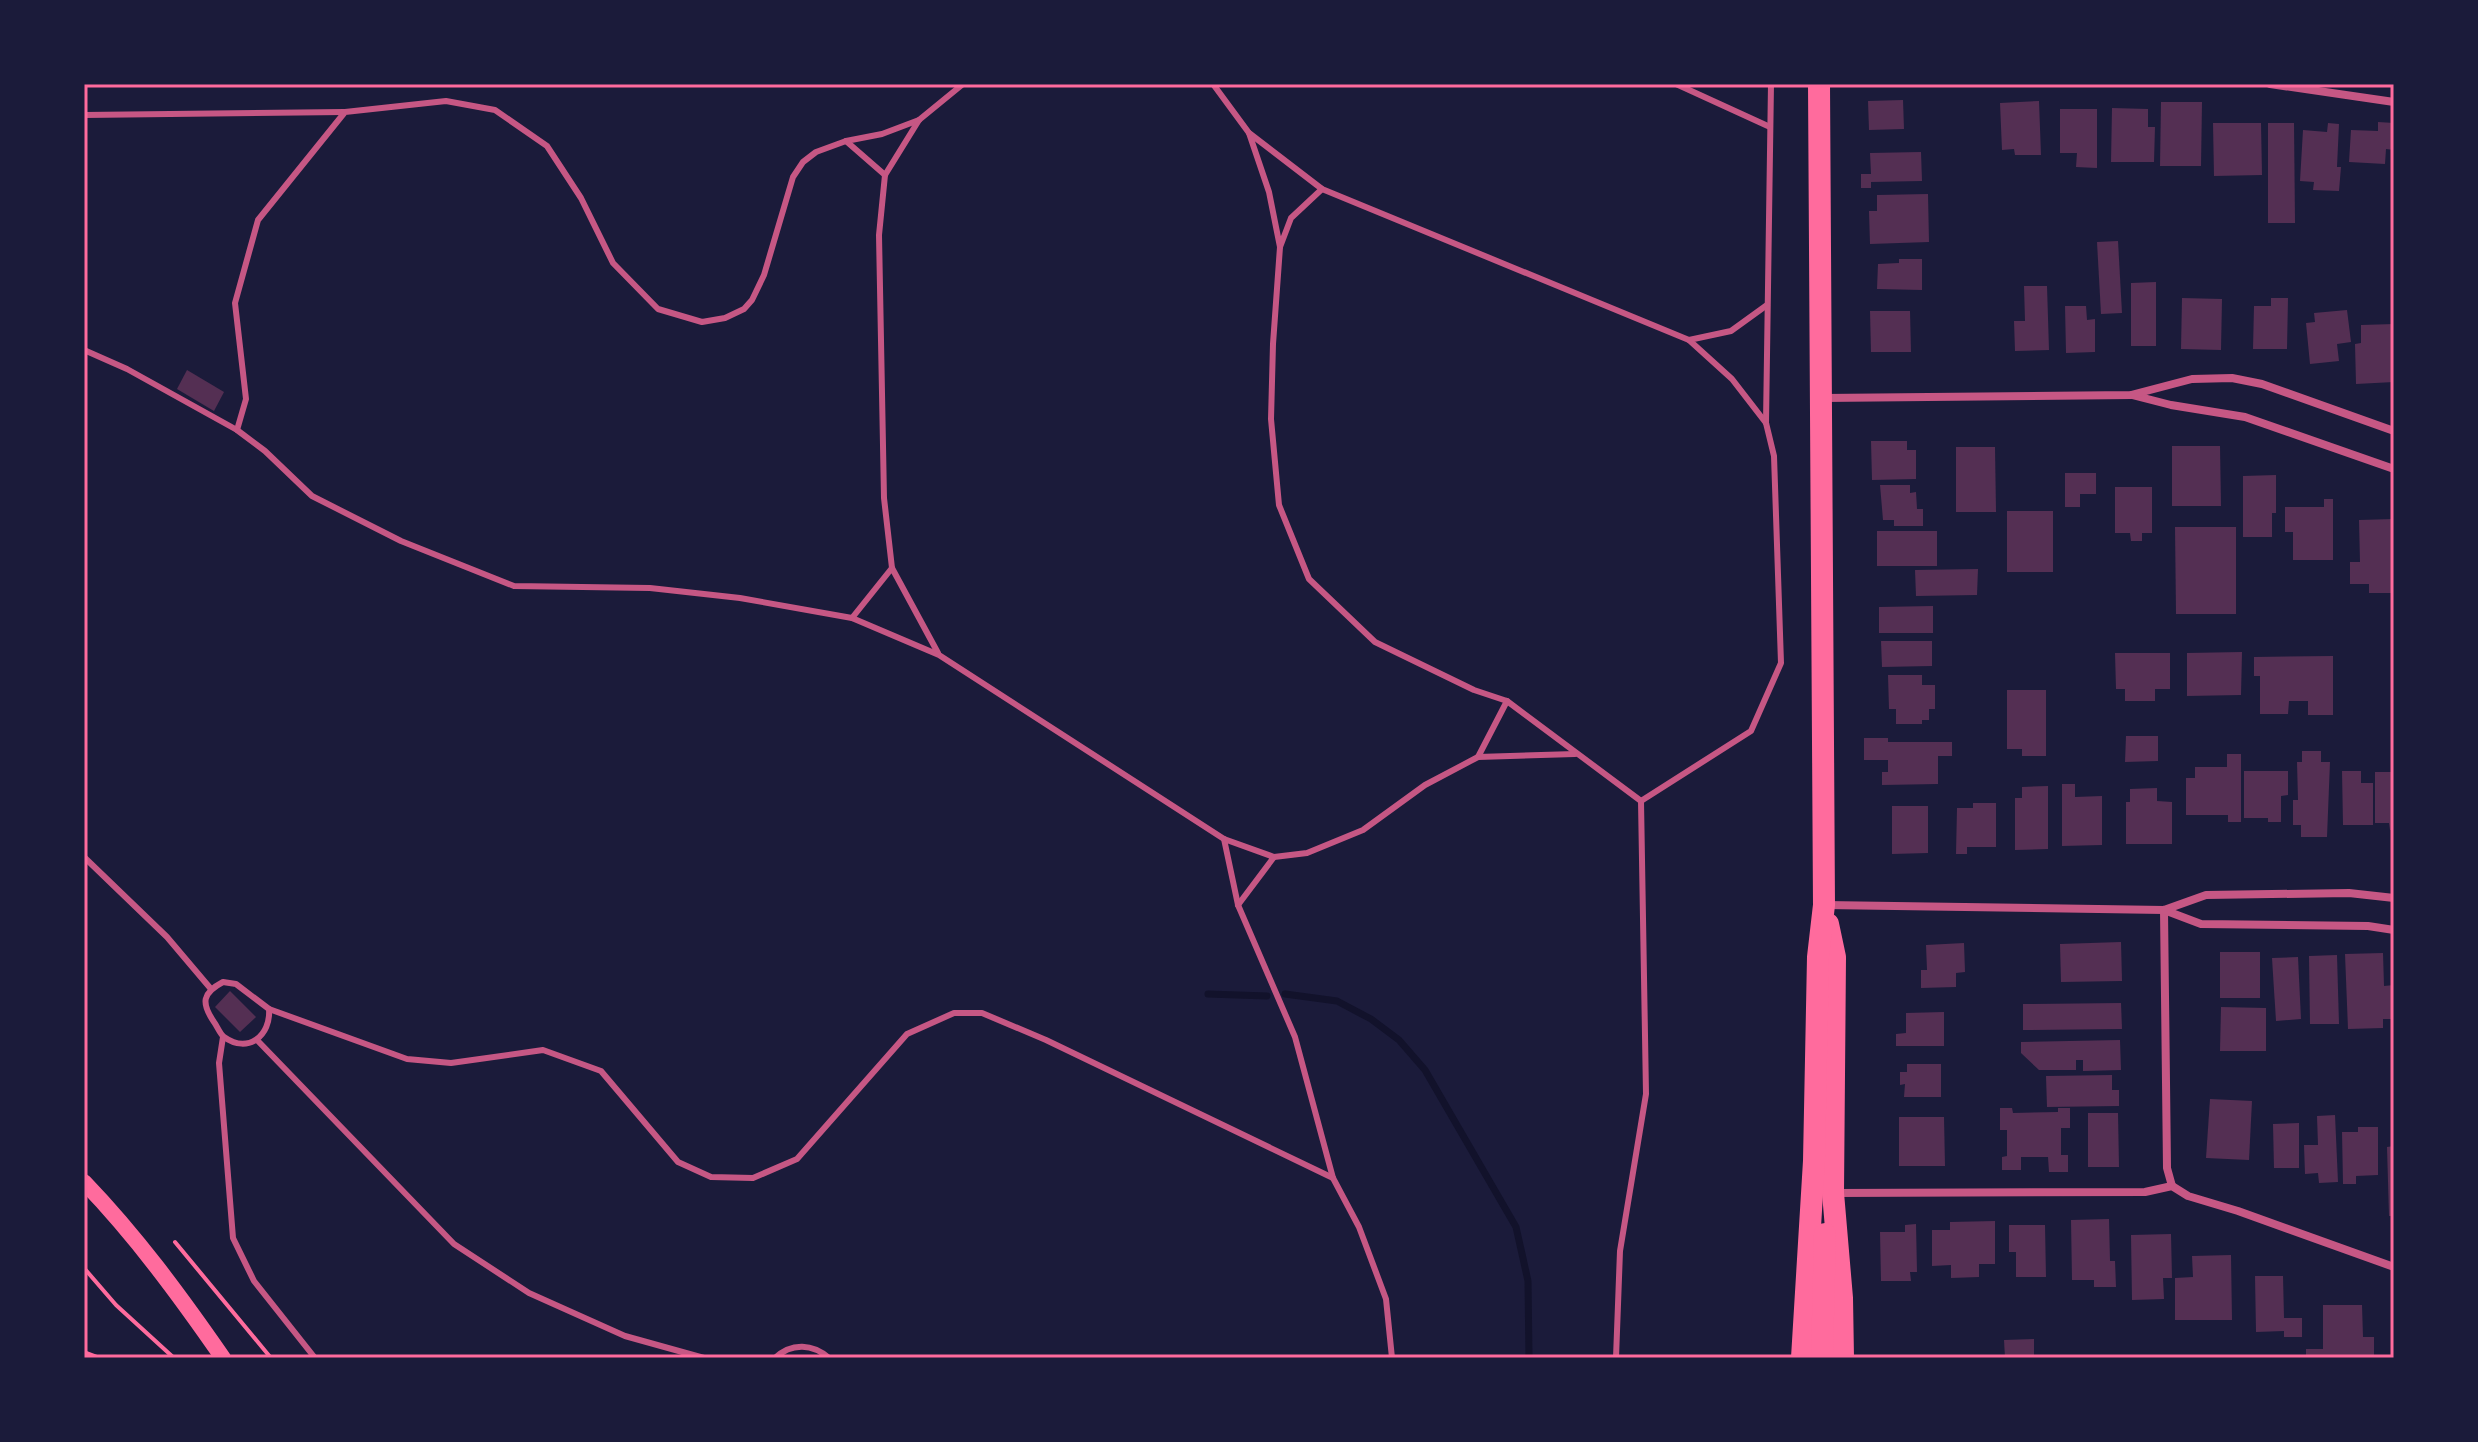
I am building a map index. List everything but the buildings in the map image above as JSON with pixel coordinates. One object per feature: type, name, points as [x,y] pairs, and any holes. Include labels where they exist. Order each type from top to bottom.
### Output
[{"type":"highway","points":[[1802,1358],[1814,1161],[1818,957],[1824,905],[1819,84]]},
{"type":"highway","points":[[1824,905],[1835,957],[1833,1193],[1842,1298],[1843,1358]]},
{"type":"highway","points":[[1822,1358],[1823,1243],[1833,1193]]},
{"type":"main road","points":[[84,1182],[116,1215],[180,1296],[223,1358]]},
{"type":"street","points":[[2270,84],[2394,102]]},
{"type":"street","points":[[1822,398],[2131,395],[2192,379],[2242,379],[2279,389],[2394,431]]},
{"type":"street","points":[[2131,395],[2245,417],[2394,469]]},
{"type":"street","points":[[2164,910],[2206,895],[2349,893],[2394,898]]},
{"type":"street","points":[[1824,905],[2164,910],[2201,924],[2368,926],[2394,930]]},
{"type":"street","points":[[2164,910],[2167,1168],[2172,1186],[2188,1196],[2394,1267]]},
{"type":"street","points":[[1833,1193],[2145,1192],[2172,1186]]},
{"type":"lane","points":[[84,115],[345,112],[446,101],[495,110],[547,146],[581,198],[613,263],[658,309],[702,322],[725,318],[744,309],[752,300],[764,275],[793,177],[803,162],[816,152],[846,141],[882,134],[919,120],[963,84]]},
{"type":"lane","points":[[1213,84],[1249,133],[1322,189],[1689,340],[1732,379],[1766,423]]},
{"type":"lane","points":[[1676,84],[1770,127]]},
{"type":"lane","points":[[1641,801],[1751,731],[1781,663],[1774,456],[1766,423],[1771,84]]},
{"type":"lane","points":[[237,430],[246,399],[235,303],[258,220],[345,112]]},
{"type":"lane","points":[[919,120],[885,175],[879,235],[884,498],[892,568],[939,655]]},
{"type":"lane","points":[[1249,133],[1269,192],[1280,247],[1271,419],[1279,505],[1309,579],[1375,642],[1474,690],[1507,701],[1641,801]]},
{"type":"lane","points":[[846,141],[885,175]]},
{"type":"lane","points":[[1280,247],[1291,218],[1322,189]]},
{"type":"lane","points":[[1689,340],[1731,331],[1767,305]]},
{"type":"lane","points":[[84,350],[127,369],[237,430],[265,451],[312,496],[401,541],[514,586],[650,588],[740,598],[852,618],[939,655],[1224,839],[1274,857],[1307,853],[1363,830],[1425,785],[1478,757],[1575,754]]},
{"type":"lane","points":[[852,618],[892,568]]},
{"type":"lane","points":[[1478,757],[1507,701]]},
{"type":"lane","points":[[1616,1358],[1620,1251],[1646,1094],[1641,801]]},
{"type":"lane","points":[[1224,839],[1238,905],[1295,1037],[1333,1178],[1359,1227],[1386,1299],[1392,1358]]},
{"type":"lane","points":[[84,857],[167,937],[211,989]]},
{"type":"lane","points":[[1238,905],[1274,857]]},
{"type":"lane","points":[[269,1009],[270,1023],[264,1034],[257,1040],[242,1043],[223,1037],[206,1010],[205,999],[211,989],[223,982],[236,984],[269,1009],[407,1059],[451,1063],[543,1050],[601,1071],[678,1162],[711,1177],[753,1178],[797,1159],[907,1034],[954,1013],[982,1013],[1046,1040],[1333,1178]]},
{"type":"lane","points":[[223,1037],[219,1063],[233,1238],[254,1281],[315,1358]]},
{"type":"lane","points":[[257,1040],[454,1244],[529,1293],[625,1336],[704,1358]]},
{"type":"lane","points":[[775,1358],[790,1348],[803,1346],[816,1349],[829,1358]]},
{"type":"path","points":[[175,1242],[271,1358]]},
{"type":"path","points":[[84,1268],[116,1305],[174,1358]]},
{"type":"path","points":[[84,1352],[100,1358]]},
{"type":"waterway","points":[[1208,994],[1267,996]]},
{"type":"waterway","points":[[1285,994],[1337,1001],[1371,1019],[1399,1040],[1425,1070],[1516,1227],[1528,1281],[1529,1358]]}]
